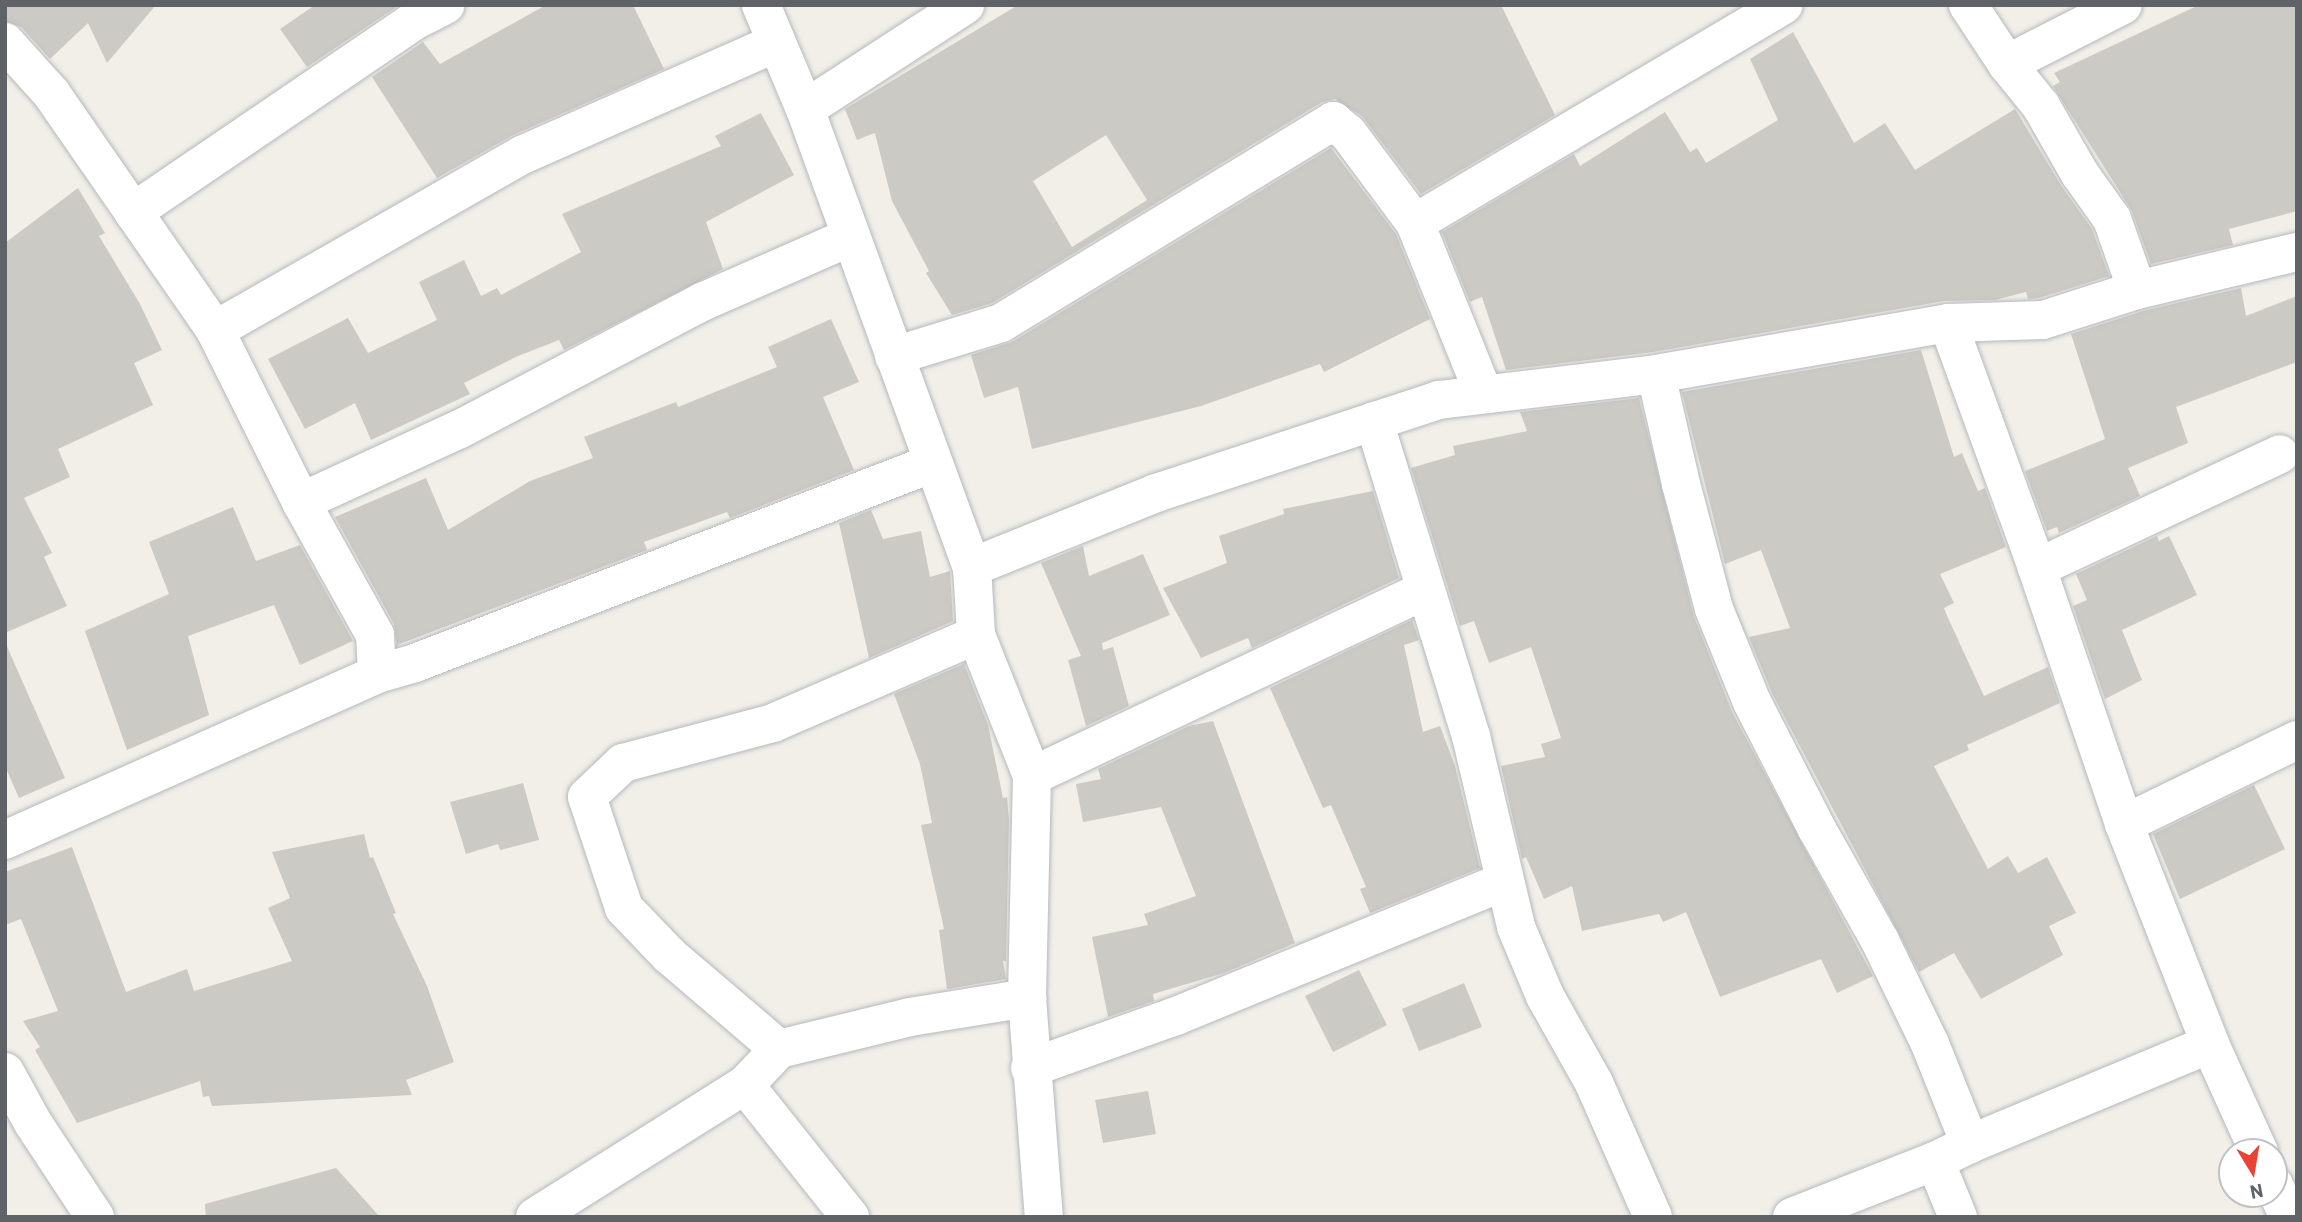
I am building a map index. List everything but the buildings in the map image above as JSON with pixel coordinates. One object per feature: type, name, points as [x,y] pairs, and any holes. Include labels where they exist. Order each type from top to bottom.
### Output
[{"type":"street","points":[[761,5],[805,109],[972,566],[976,635],[1032,776],[1027,998],[1030,1068],[1044,1217]]},
{"type":"street","points":[[805,109],[965,5]]},
{"type":"street","points":[[1415,223],[1783,5]]},
{"type":"street","points":[[1968,5],[2007,64],[2041,106],[2080,174],[2112,219],[2137,290]]},
{"type":"street","points":[[2007,64],[2123,5]]},
{"type":"street","points":[[133,212],[423,10]]},
{"type":"street","points":[[5,42],[51,93],[215,330],[301,502],[375,635],[377,674]]},
{"type":"street","points":[[215,330],[522,155],[776,43]]},
{"type":"street","points":[[894,356],[1001,323],[1333,121],[1348,133],[1415,223],[1483,392]]},
{"type":"street","points":[[301,502],[460,429],[702,302],[850,237]]},
{"type":"street","points":[[972,566],[1156,493],[1439,400],[1483,392],[1514,392],[1656,374],[1948,323],[2043,320],[2137,290],[2297,252]]},
{"type":"street","points":[[1948,323],[2037,568],[2124,824],[2210,1044],[2253,1138]]},
{"type":"street","points":[[1656,374],[1714,609],[1752,702],[1817,829],[1880,941],[1930,1044],[1970,1144]]},
{"type":"street","points":[[1374,421],[1471,736],[1503,882],[1516,927],[1545,996],[1594,1083],[1653,1217]]},
{"type":"street","points":[[2037,568],[2280,454]]},
{"type":"street","points":[[5,840],[377,674],[933,463]]},
{"type":"street","points":[[1032,776],[1425,590]]},
{"type":"street","points":[[779,1049],[669,955],[624,908],[587,797],[623,763],[773,723],[976,635]]},
{"type":"street","points":[[2124,824],[2297,740]]},
{"type":"street","points":[[1030,1068],[1189,1011],[1503,882]]},
{"type":"street","points":[[535,1217],[746,1085],[779,1049],[910,1017],[1027,998]]},
{"type":"street","points":[[1792,1217],[1936,1161],[1970,1144],[2210,1044]]},
{"type":"street","points":[[5,1072],[33,1123],[95,1217]]},
{"type":"street","points":[[746,1085],[850,1217]]},
{"type":"street","points":[[1936,1161],[1958,1217]]}]
